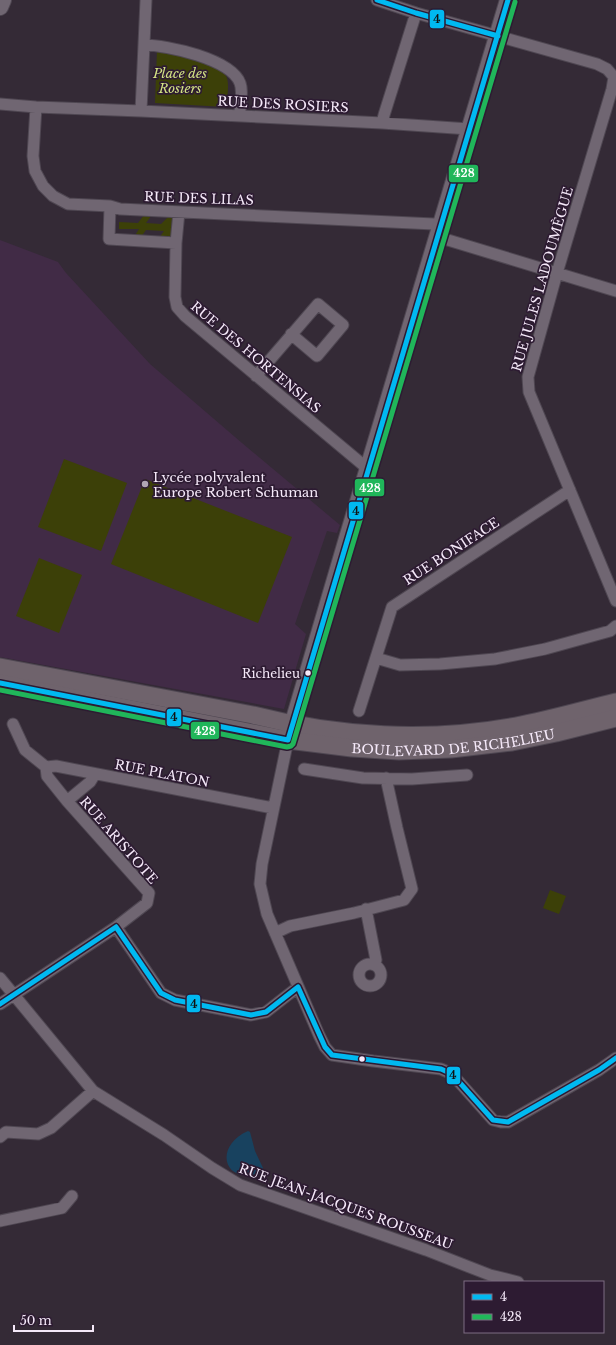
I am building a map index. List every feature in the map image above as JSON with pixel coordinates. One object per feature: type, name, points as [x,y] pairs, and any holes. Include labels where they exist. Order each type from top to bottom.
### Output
[{"type":"main road","name":"BOULEVARD DE RICHELIEU","points":[[0,667],[246,714],[290,732],[339,731],[393,735],[450,735],[515,726],[616,702]]},
{"type":"main road","name":"BOULEVARD DE RICHELIEU","points":[[0,683],[290,732],[352,748],[399,751],[451,749],[512,742],[556,734],[616,718]]},
{"type":"street","points":[[0,7],[3,0]]},
{"type":"street","points":[[141,111],[146,0]]},
{"type":"street","points":[[377,0],[416,13],[498,36]]},
{"type":"street","points":[[508,0],[290,732],[273,808],[262,864],[260,884],[267,914],[322,1041],[332,1055],[448,1071],[493,1120],[501,1122],[508,1122],[599,1070],[616,1058]]},
{"type":"street","points":[[382,123],[416,13]]},
{"type":"street","name":"RUE JULES LADOUMÈGUE","points":[[498,36],[597,64],[607,69],[614,77],[612,89],[557,273],[528,377],[529,392],[570,490],[612,578],[616,601]]},
{"type":"street","points":[[144,45],[183,51],[217,62],[228,68],[234,73],[241,84],[242,91],[240,116]]},
{"type":"street","name":"RUE DES ROSIERS","points":[[0,104],[36,108],[141,111],[382,123],[469,129]]},
{"type":"street","name":"RUE DES LILAS","points":[[36,108],[33,156],[35,171],[43,186],[53,196],[68,204],[110,206],[120,209],[426,224],[439,232],[557,273],[616,291]]},
{"type":"street","points":[[110,206],[109,239],[176,243]]},
{"type":"street","name":"RUE DES HORTENSIAS","points":[[179,212],[176,243],[175,297],[177,307],[185,316],[368,469]]},
{"type":"street","points":[[256,376],[292,334],[318,304],[343,325],[317,356],[292,334]]},
{"type":"street","name":"RUE BONIFACE","points":[[359,711],[392,607],[570,490]]},
{"type":"street","points":[[376,658],[400,665],[440,664],[495,659],[545,649],[610,631],[616,626]]},
{"type":"street","name":"RUE ARISTOTE","points":[[0,1004],[116,927],[147,903],[149,893],[67,801],[47,776],[46,767],[25,750],[13,724]]},
{"type":"street","name":"RUE PLATON","points":[[46,767],[56,766],[273,808]]},
{"type":"street","points":[[304,769],[363,778],[412,779],[467,775]]},
{"type":"street","points":[[67,801],[90,782],[95,774]]},
{"type":"street","points":[[275,933],[290,926],[404,900],[412,889],[386,778]]},
{"type":"street","points":[[366,909],[376,960],[374,965]]},
{"type":"street","points":[[116,927],[161,993],[175,1000],[251,1015],[266,1012],[298,987]]},
{"type":"street","name":"RUE JEAN-JACQUES ROUSSEAU","points":[[0,978],[93,1091],[240,1185],[426,1250],[490,1275],[514,1281]]},
{"type":"street","points":[[0,1137],[6,1132],[38,1134],[51,1128],[93,1091]]},
{"type":"street","points":[[0,1221],[62,1208],[72,1196]]},
{"type":"shaded area","name":"Lycée polyvalent Europe Robert Schuman","points":[[0,240],[58,262],[66,273],[150,364],[340,525],[337,533],[327,531],[295,624],[306,634],[284,709],[0,657]]},
{"type":"green space","name":"Place des Rosiers","points":[[157,50],[195,59],[222,71],[228,82],[226,107],[155,103]]},
{"type":"green space","points":[[144,215],[151,216],[146,223],[161,224],[168,217],[172,217],[171,239],[159,238],[164,231],[146,230],[141,237],[134,237],[139,229],[119,229],[119,222],[138,223]]},
{"type":"green space","points":[[64,459],[127,483],[101,551],[38,527]]},
{"type":"green space","points":[[145,479],[292,537],[258,623],[111,564]]},
{"type":"green space","points":[[39,558],[82,575],[59,633],[16,616]]},
{"type":"green space","points":[[550,890],[566,896],[559,914],[543,908]]},
{"type":"water","points":[[248,1131],[250,1132],[255,1151],[263,1168],[262,1172],[249,1175],[238,1174],[231,1170],[227,1163],[227,1155],[230,1146],[237,1138]]},
{"type":"transit line","name":"4","points":[[377,0],[416,13],[498,36]]},
{"type":"transit line","name":"4","points":[[0,683],[288,740],[508,0]]},
{"type":"transit line","name":"428","points":[[0,690],[287,747],[293,744],[515,2]]},
{"type":"transit line","name":"4","points":[[116,927],[161,993],[175,1000],[251,1015],[266,1012],[298,987]]},
{"type":"transit line","name":"4","points":[[0,1004],[116,927]]},
{"type":"transit line","name":"4","points":[[298,987],[325,1047],[332,1055],[441,1069],[452,1074],[493,1120],[508,1122],[599,1070],[616,1058]]},
{"type":"place","name":"Lycée polyvalent Europe Robert Schuman","points":[[145,484]]},
{"type":"place","name":"Richelieu","points":[[308,673]]}]
